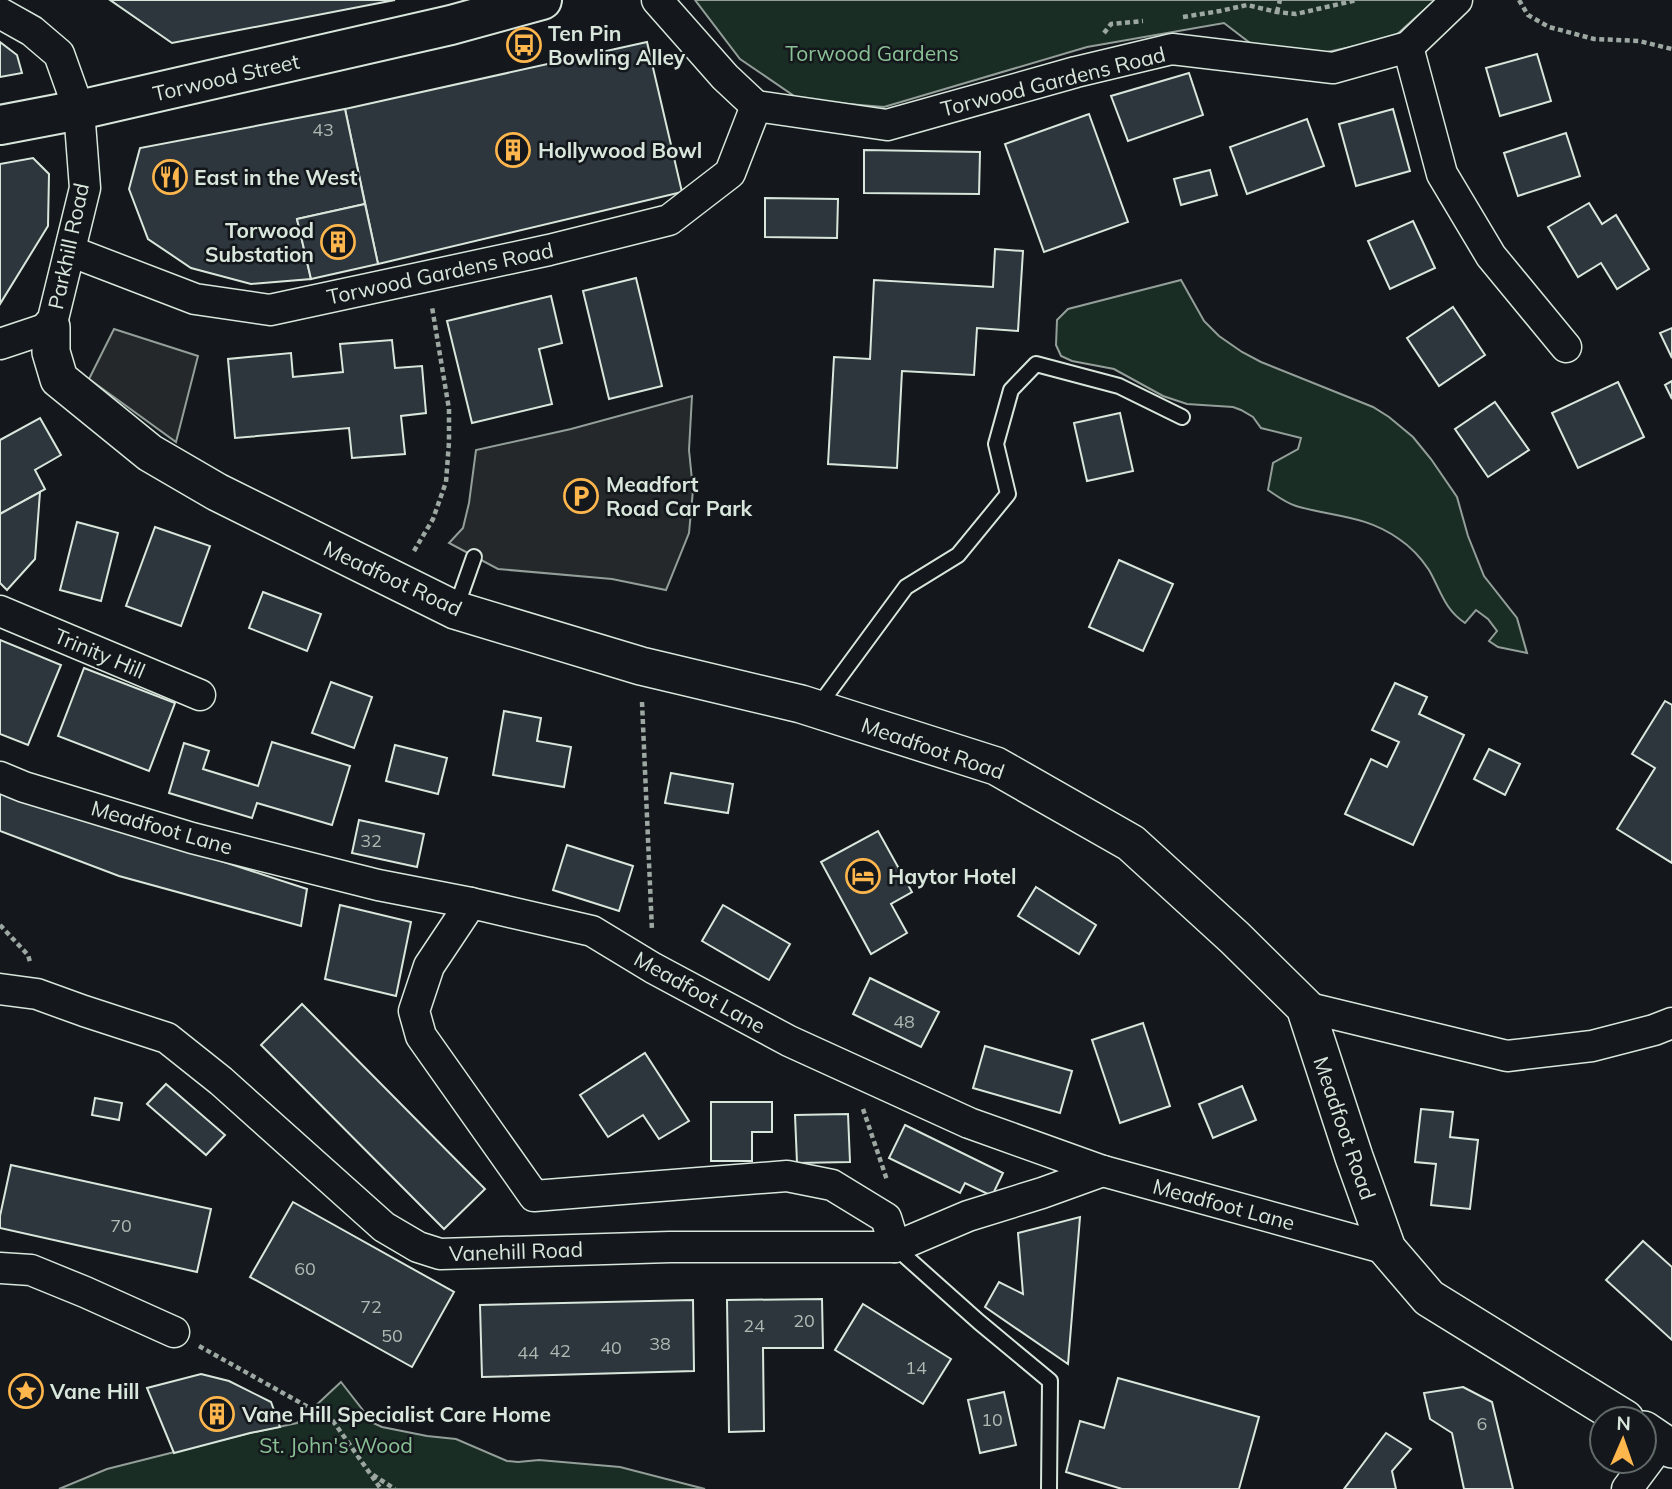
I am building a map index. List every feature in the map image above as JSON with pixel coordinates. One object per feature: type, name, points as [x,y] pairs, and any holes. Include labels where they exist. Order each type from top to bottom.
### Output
[{"type":"main road","name":"Torwood Street","points":[[0,125],[79,110],[450,13],[542,0]]},
{"type":"street","points":[[657,0],[725,77],[756,106]]},
{"type":"street","name":"Torwood Gardens Road","points":[[70,251],[194,299],[270,310],[549,250],[669,220],[730,173],[756,106],[887,125],[1076,72],[1172,49],[1333,68],[1408,47],[1457,0]]},
{"type":"street","name":"Parkhill Road","points":[[0,13],[32,31],[59,54],[79,110],[85,188],[51,327],[0,344]]},
{"type":"street","points":[[1408,47],[1441,174],[1491,256],[1566,347]]},
{"type":"street","name":"Meadfoot Road","points":[[51,327],[51,352],[59,379],[150,453],[217,492],[455,610],[641,666],[816,709],[996,766],[1131,843],[1235,938],[1305,1007],[1387,1249],[1429,1298],[1602,1405]]},
{"type":"street","name":"Trinity Hill","points":[[0,611],[200,695]]},
{"type":"street","name":"Meadfoot Lane","points":[[0,777],[24,787],[192,838],[378,885],[592,931],[653,968],[789,1041],[969,1123],[1103,1171],[1387,1249]]},
{"type":"street","points":[[471,903],[429,965],[414,1011],[421,1036],[534,1196],[787,1176],[832,1185],[886,1218],[895,1247]]},
{"type":"street","name":"Vanehill Road","points":[[0,989],[37,993],[167,1038],[221,1081],[384,1227],[418,1247],[440,1254],[670,1247],[895,1247],[968,1216],[1103,1171]]},
{"type":"street","points":[[1305,1007],[1507,1056],[1592,1046],[1672,1023]]},
{"type":"street","points":[[0,1268],[31,1270],[174,1332]]},
{"type":"street","points":[[1628,1489],[1664,1442]]},
{"type":"lane","points":[[816,709],[906,587],[958,555],[1008,494],[996,444],[1012,390],[1036,364],[1119,386],[1182,417]]},
{"type":"lane","points":[[455,610],[474,556]]},
{"type":"lane","points":[[895,1247],[1050,1381],[1049,1489]]},
{"type":"path","points":[[1277,12],[1280,0]]},
{"type":"path","points":[[1247,5],[1296,15],[1357,0]]},
{"type":"path","points":[[1519,0],[1528,15],[1549,27],[1594,39],[1639,41],[1672,49]]},
{"type":"path","points":[[414,551],[433,519],[446,482],[449,442],[449,409],[427,276]]},
{"type":"path","points":[[641,666],[653,968]]},
{"type":"path","points":[[0,925],[28,955],[37,993]]},
{"type":"path","points":[[174,1332],[333,1421],[381,1489]]},
{"type":"path","points":[[369,1472],[395,1489]]},
{"type":"green space","name":"Torwood Gardens","points":[[695,0],[1435,0],[1393,38],[1313,55],[1254,46],[1224,23],[1087,47],[884,107],[800,100],[740,59]]},
{"type":"green space","points":[[1181,280],[1204,321],[1219,336],[1242,352],[1373,407],[1413,437],[1457,497],[1468,536],[1484,576],[1517,618],[1527,653],[1498,647],[1489,641],[1497,631],[1488,619],[1476,610],[1465,623],[1458,618],[1448,606],[1429,570],[1412,549],[1399,539],[1374,525],[1292,505],[1268,490],[1273,463],[1298,449],[1301,438],[1261,428],[1253,417],[1233,407],[1187,404],[1163,396],[1114,369],[1072,361],[1061,356],[1056,345],[1057,320],[1068,309]]},
{"type":"green space","name":"St. John's Wood","points":[[341,1382],[373,1423],[382,1427],[456,1439],[507,1461],[539,1460],[620,1467],[705,1489],[59,1489],[107,1469],[297,1423]]},
{"type":"shaded area","points":[[114,329],[198,356],[176,442],[89,379]]},
{"type":"shaded area","name":"Meadfort Road Car Park","points":[[692,396],[689,450],[693,490],[689,533],[666,590],[612,579],[498,569],[449,543],[463,528],[476,450],[571,429]]},
{"type":"building","points":[[110,0],[395,0],[172,43]]},
{"type":"building","points":[[0,42],[17,55],[22,73],[0,77]]},
{"type":"building","name":"Hollywood Bowl","points":[[647,42],[682,192],[378,264],[345,109]]},
{"type":"building","points":[[1537,54],[1551,101],[1500,116],[1486,68]]},
{"type":"building","points":[[1189,73],[1203,115],[1128,141],[1111,96]]},
{"type":"building","points":[[345,109],[365,204],[297,219],[311,279],[251,284],[191,268],[148,239],[129,189],[140,148]]},
{"type":"building","points":[[1393,109],[1410,171],[1356,186],[1339,124]]},
{"type":"building","points":[[1089,114],[1128,222],[1044,252],[1005,144]]},
{"type":"building","points":[[1307,119],[1324,166],[1247,194],[1230,147]]},
{"type":"building","points":[[1566,133],[1580,176],[1518,196],[1504,153]]},
{"type":"building","points":[[864,150],[980,152],[979,194],[864,193]]},
{"type":"building","points":[[33,158],[49,174],[48,226],[0,304],[0,164]]},
{"type":"building","points":[[1210,170],[1217,195],[1181,205],[1174,179]]},
{"type":"building","points":[[765,198],[838,199],[837,238],[765,237]]},
{"type":"building","points":[[1589,203],[1602,224],[1616,215],[1649,269],[1617,289],[1601,263],[1578,277],[1548,227]]},
{"type":"building","name":"Torwood Substation","points":[[365,204],[378,264],[311,279],[297,219]]},
{"type":"building","points":[[1413,221],[1435,268],[1390,289],[1368,241]]},
{"type":"building","points":[[995,249],[1023,251],[1018,331],[977,328],[974,375],[902,371],[897,468],[828,464],[834,357],[870,359],[874,280],[993,287]]},
{"type":"building","points":[[636,278],[662,386],[609,399],[583,291]]},
{"type":"building","points":[[551,296],[562,343],[539,349],[552,404],[472,423],[447,321]]},
{"type":"building","points":[[1453,307],[1485,355],[1439,386],[1407,338]]},
{"type":"building","points":[[1672,328],[1672,358],[1660,333]]},
{"type":"building","points":[[392,340],[395,368],[422,366],[426,413],[401,416],[405,454],[352,458],[349,428],[235,438],[228,359],[291,353],[293,377],[343,372],[340,344]]},
{"type":"building","points":[[1672,381],[1672,399],[1665,385]]},
{"type":"building","points":[[1618,382],[1644,437],[1578,468],[1552,413]]},
{"type":"building","points":[[1495,402],[1529,450],[1488,477],[1455,429]]},
{"type":"building","points":[[1120,413],[1133,471],[1087,481],[1074,423]]},
{"type":"building","points":[[40,418],[61,455],[35,470],[45,489],[0,514],[0,440]]},
{"type":"building","points":[[40,492],[35,559],[7,590],[0,583],[0,514]]},
{"type":"building","points":[[77,522],[118,533],[101,601],[60,590]]},
{"type":"building","points":[[155,527],[210,546],[181,626],[126,606]]},
{"type":"building","points":[[1119,560],[1173,584],[1143,651],[1089,627]]},
{"type":"building","points":[[263,592],[321,614],[307,651],[249,628]]},
{"type":"building","points":[[0,640],[61,665],[28,745],[0,734]]},
{"type":"building","points":[[84,668],[175,703],[149,771],[58,736]]},
{"type":"building","points":[[331,682],[372,697],[354,748],[312,733]]},
{"type":"building","points":[[1395,683],[1427,697],[1419,714],[1464,735],[1413,845],[1345,814],[1371,759],[1387,767],[1399,742],[1372,730]]},
{"type":"building","points":[[1665,701],[1672,705],[1672,863],[1617,829],[1655,768],[1632,754]]},
{"type":"building","points":[[504,711],[541,718],[537,741],[571,747],[564,787],[493,775]]},
{"type":"building","points":[[272,742],[350,766],[332,825],[257,803],[252,818],[169,793],[184,743],[209,751],[203,769],[258,786]]},
{"type":"building","points":[[395,745],[447,758],[438,794],[386,781]]},
{"type":"building","points":[[1489,749],[1520,764],[1505,795],[1474,779]]},
{"type":"building","points":[[671,773],[733,784],[728,813],[665,803]]},
{"type":"building","points":[[0,789],[307,889],[301,926],[119,876],[0,831]]},
{"type":"building","points":[[359,820],[424,834],[417,867],[352,853]]},
{"type":"building","points":[[878,831],[912,892],[891,904],[907,933],[871,954],[821,862]]},
{"type":"building","points":[[567,845],[633,866],[619,911],[553,890]]},
{"type":"building","points":[[1036,887],[1096,925],[1079,954],[1018,916]]},
{"type":"building","points":[[340,905],[411,922],[396,996],[325,979]]},
{"type":"building","points":[[723,905],[790,944],[769,980],[702,941]]},
{"type":"building","points":[[870,978],[939,1012],[921,1047],[853,1014]]},
{"type":"building","points":[[302,1004],[485,1189],[444,1229],[261,1045]]},
{"type":"building","points":[[1143,1023],[1170,1106],[1120,1123],[1092,1040]]},
{"type":"building","points":[[985,1046],[1072,1071],[1060,1113],[973,1088]]},
{"type":"building","points":[[645,1053],[689,1121],[659,1139],[643,1115],[608,1137],[580,1095]]},
{"type":"building","points":[[166,1084],[225,1135],[206,1155],[147,1104]]},
{"type":"building","points":[[1242,1086],[1256,1120],[1213,1138],[1199,1104]]},
{"type":"building","points":[[95,1098],[122,1103],[119,1120],[92,1115]]},
{"type":"building","points":[[711,1102],[772,1102],[772,1132],[752,1132],[752,1161],[711,1161]]},
{"type":"building","points":[[1421,1109],[1453,1112],[1450,1137],[1478,1140],[1470,1209],[1431,1205],[1436,1164],[1415,1162]]},
{"type":"building","points":[[848,1114],[850,1162],[797,1163],[795,1115]]},
{"type":"building","points":[[905,1125],[1003,1173],[992,1196],[965,1183],[960,1193],[889,1158]]},
{"type":"building","points":[[11,1165],[211,1209],[197,1272],[0,1228]]},
{"type":"building","points":[[293,1202],[454,1292],[412,1367],[250,1277]]},
{"type":"building","points":[[1080,1217],[1068,1364],[985,1307],[999,1282],[1023,1294],[1018,1233]]},
{"type":"building","points":[[1643,1241],[1672,1267],[1672,1340],[1606,1280]]},
{"type":"building","points":[[822,1299],[823,1348],[763,1348],[764,1431],[729,1432],[727,1300]]},
{"type":"building","points":[[693,1300],[694,1371],[482,1377],[480,1305]]},
{"type":"building","points":[[863,1304],[951,1359],[923,1404],[835,1350]]},
{"type":"building","name":"Vane Hill Specialist Care Home","points":[[201,1374],[229,1381],[271,1402],[280,1427],[174,1453],[147,1388]]},
{"type":"building","points":[[1118,1378],[1259,1417],[1239,1489],[1122,1489],[1066,1472],[1080,1421],[1104,1428]]},
{"type":"building","points":[[1463,1387],[1492,1402],[1513,1489],[1464,1489],[1452,1433],[1430,1419],[1424,1393]]},
{"type":"building","points":[[1004,1392],[1016,1445],[980,1453],[968,1400]]},
{"type":"building","points":[[1386,1433],[1411,1449],[1392,1471],[1396,1489],[1344,1489]]},
{"type":"place","name":"Ten Pin Bowling Alley","points":[[524,45]]},
{"type":"place","name":"Hollywood Bowl","points":[[513,150]]},
{"type":"place","name":"East in the West","points":[[170,177]]},
{"type":"place","name":"Torwood Substation","points":[[338,242]]},
{"type":"place","name":"Meadfort Road Car Park","points":[[581,496]]},
{"type":"place","name":"Haytor Hotel","points":[[863,876]]},
{"type":"place","name":"Vane Hill","points":[[26,1391]]},
{"type":"place","name":"Vane Hill Specialist Care Home","points":[[217,1414]]}]
